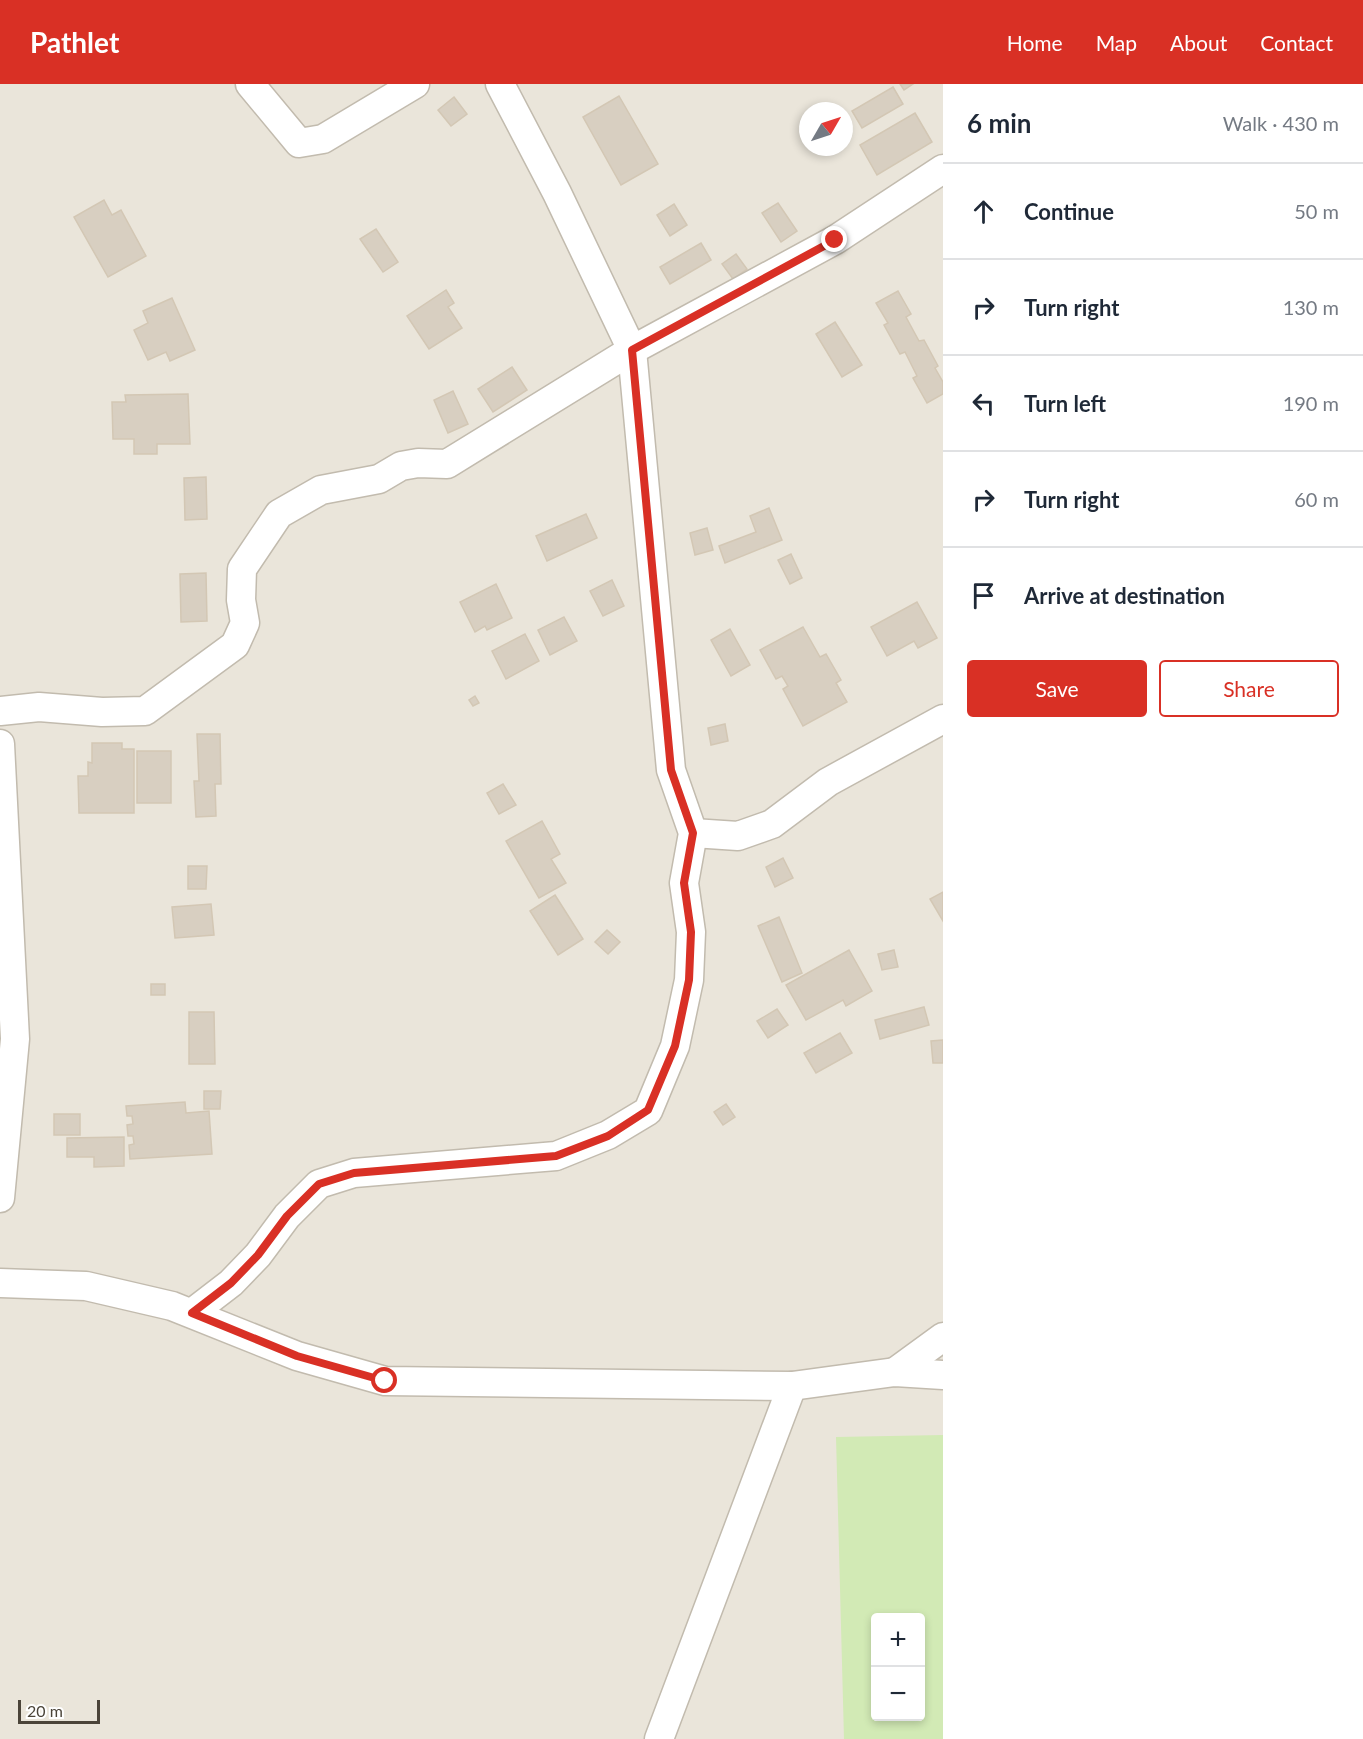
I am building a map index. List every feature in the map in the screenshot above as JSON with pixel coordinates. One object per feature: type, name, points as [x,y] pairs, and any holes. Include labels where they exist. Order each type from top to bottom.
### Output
[{"type":"street","points":[[250,84],[299,143],[323,139],[415,84]]},
{"type":"street","points":[[192,1313],[231,1283],[258,1255],[287,1216],[319,1184],[354,1173],[556,1156],[608,1136],[648,1110],[675,1046],[689,980],[691,932],[684,883],[693,833],[671,770],[632,350],[557,193],[500,84]]},
{"type":"street","points":[[0,711],[39,707],[102,712],[145,711],[235,645],[245,623],[241,600],[242,569],[279,514],[321,489],[379,479],[401,466],[418,463],[447,464],[632,350],[835,240],[943,169]]},
{"type":"street","points":[[693,833],[738,836],[772,824],[828,782],[943,719]]},
{"type":"street","points":[[0,744],[8,1040],[0,1198]]},
{"type":"street","points":[[0,1283],[86,1286],[172,1305],[297,1356],[385,1381],[792,1386],[895,1372],[943,1375]]},
{"type":"street","points":[[895,1372],[943,1337]]},
{"type":"street","points":[[659,1739],[792,1386]]},
{"type":"shaded area","points":[[0,84],[943,84],[943,1739],[0,1739]]},
{"type":"green space","points":[[943,1435],[943,1739],[844,1739],[836,1437]]},
{"type":"building","points":[[900,84],[913,84],[904,90]]},
{"type":"building","points":[[893,87],[903,104],[862,128],[853,110]]},
{"type":"building","points":[[619,96],[658,164],[621,185],[583,117]]},
{"type":"building","points":[[454,97],[467,114],[451,126],[438,110]]},
{"type":"building","points":[[915,113],[932,142],[877,175],[860,145]]},
{"type":"building","points":[[104,200],[112,215],[121,210],[146,256],[108,277],[74,217]]},
{"type":"building","points":[[778,203],[797,231],[781,242],[762,213]]},
{"type":"building","points":[[674,204],[687,225],[670,236],[657,215]]},
{"type":"building","points":[[376,229],[398,262],[383,272],[360,239]]},
{"type":"building","points":[[701,243],[711,260],[670,284],[660,267]]},
{"type":"building","points":[[736,254],[747,269],[733,279],[722,264]]},
{"type":"building","points":[[446,290],[454,303],[448,307],[462,328],[429,349],[407,316]]},
{"type":"building","points":[[898,291],[911,314],[906,317],[919,341],[924,340],[938,366],[935,368],[943,382],[943,394],[927,403],[913,378],[917,376],[905,352],[900,354],[884,325],[888,323],[876,303]]},
{"type":"building","points":[[172,298],[195,350],[170,361],[166,352],[148,360],[134,330],[148,323],[143,311]]},
{"type":"building","points":[[835,322],[862,365],[842,377],[816,334]]},
{"type":"building","points":[[512,367],[527,390],[493,412],[478,389]]},
{"type":"building","points":[[453,391],[468,424],[448,433],[434,400]]},
{"type":"building","points":[[188,394],[190,444],[157,444],[157,454],[134,454],[134,439],[113,439],[112,402],[126,402],[125,395]]},
{"type":"building","points":[[206,477],[207,519],[185,520],[184,478]]},
{"type":"building","points":[[769,508],[782,540],[725,563],[719,546],[756,532],[750,516]]},
{"type":"building","points":[[586,514],[597,538],[547,561],[536,536]]},
{"type":"building","points":[[707,528],[713,550],[695,555],[690,533]]},
{"type":"building","points":[[791,554],[802,578],[790,584],[778,560]]},
{"type":"building","points":[[206,573],[207,621],[181,622],[180,574]]},
{"type":"building","points":[[612,580],[624,606],[603,616],[590,591]]},
{"type":"building","points":[[496,584],[512,618],[487,630],[485,626],[475,632],[460,602]]},
{"type":"building","points":[[917,602],[937,638],[918,648],[914,641],[887,656],[871,627]]},
{"type":"building","points":[[564,617],[577,641],[550,655],[538,630]]},
{"type":"building","points":[[803,627],[820,657],[826,654],[841,680],[836,683],[847,702],[803,726],[783,689],[788,686],[782,676],[776,679],[760,650]]},
{"type":"building","points":[[730,629],[750,665],[731,676],[711,640]]},
{"type":"building","points":[[525,634],[539,661],[506,679],[492,651]]},
{"type":"building","points":[[475,696],[479,703],[473,706],[469,700]]},
{"type":"building","points":[[725,724],[728,741],[711,745],[708,728]]},
{"type":"building","points":[[197,734],[220,734],[221,784],[215,784],[216,816],[196,817],[194,781],[199,781]]},
{"type":"building","points":[[92,743],[122,743],[122,749],[134,749],[134,813],[79,813],[78,776],[88,776],[88,762],[92,763]]},
{"type":"building","points":[[137,751],[171,751],[171,803],[137,803]]},
{"type":"building","points":[[503,784],[516,805],[499,814],[487,793]]},
{"type":"building","points":[[542,821],[560,854],[551,859],[566,883],[539,898],[506,841]]},
{"type":"building","points":[[783,858],[793,878],[775,887],[766,867]]},
{"type":"building","points":[[188,866],[207,866],[206,889],[188,889]]},
{"type":"building","points":[[943,892],[943,921],[930,899]]},
{"type":"building","points":[[555,895],[583,939],[558,955],[530,911]]},
{"type":"building","points":[[211,904],[214,935],[175,938],[172,907]]},
{"type":"building","points":[[779,917],[802,973],[782,982],[758,926]]},
{"type":"building","points":[[607,930],[620,942],[608,954],[595,942]]},
{"type":"building","points":[[849,950],[872,991],[846,1006],[843,1000],[806,1020],[786,985]]},
{"type":"building","points":[[894,950],[898,967],[882,970],[878,954]]},
{"type":"building","points":[[151,984],[165,984],[165,995],[151,995]]},
{"type":"building","points":[[924,1007],[929,1025],[880,1039],[875,1020]]},
{"type":"building","points":[[777,1009],[788,1025],[768,1038],[757,1021]]},
{"type":"building","points":[[189,1012],[214,1012],[215,1064],[189,1064]]},
{"type":"building","points":[[840,1033],[852,1053],[816,1073],[804,1053]]},
{"type":"building","points":[[943,1040],[943,1063],[933,1063],[931,1041]]},
{"type":"building","points":[[204,1091],[221,1091],[220,1109],[204,1109]]},
{"type":"building","points":[[185,1102],[186,1113],[209,1111],[212,1154],[130,1159],[129,1145],[134,1144],[133,1136],[128,1136],[127,1125],[133,1124],[132,1116],[127,1116],[126,1106]]},
{"type":"building","points":[[726,1104],[735,1117],[723,1125],[714,1112]]},
{"type":"building","points":[[54,1114],[80,1114],[80,1135],[54,1135]]},
{"type":"building","points":[[124,1137],[124,1166],[94,1167],[94,1157],[67,1157],[67,1138]]},
{"type":"route","points":[[385,1381],[297,1356],[192,1313],[231,1283],[258,1255],[287,1216],[319,1184],[354,1173],[556,1156],[608,1136],[648,1110],[675,1046],[689,980],[691,932],[684,883],[693,833],[671,770],[632,350],[835,240]]}]
